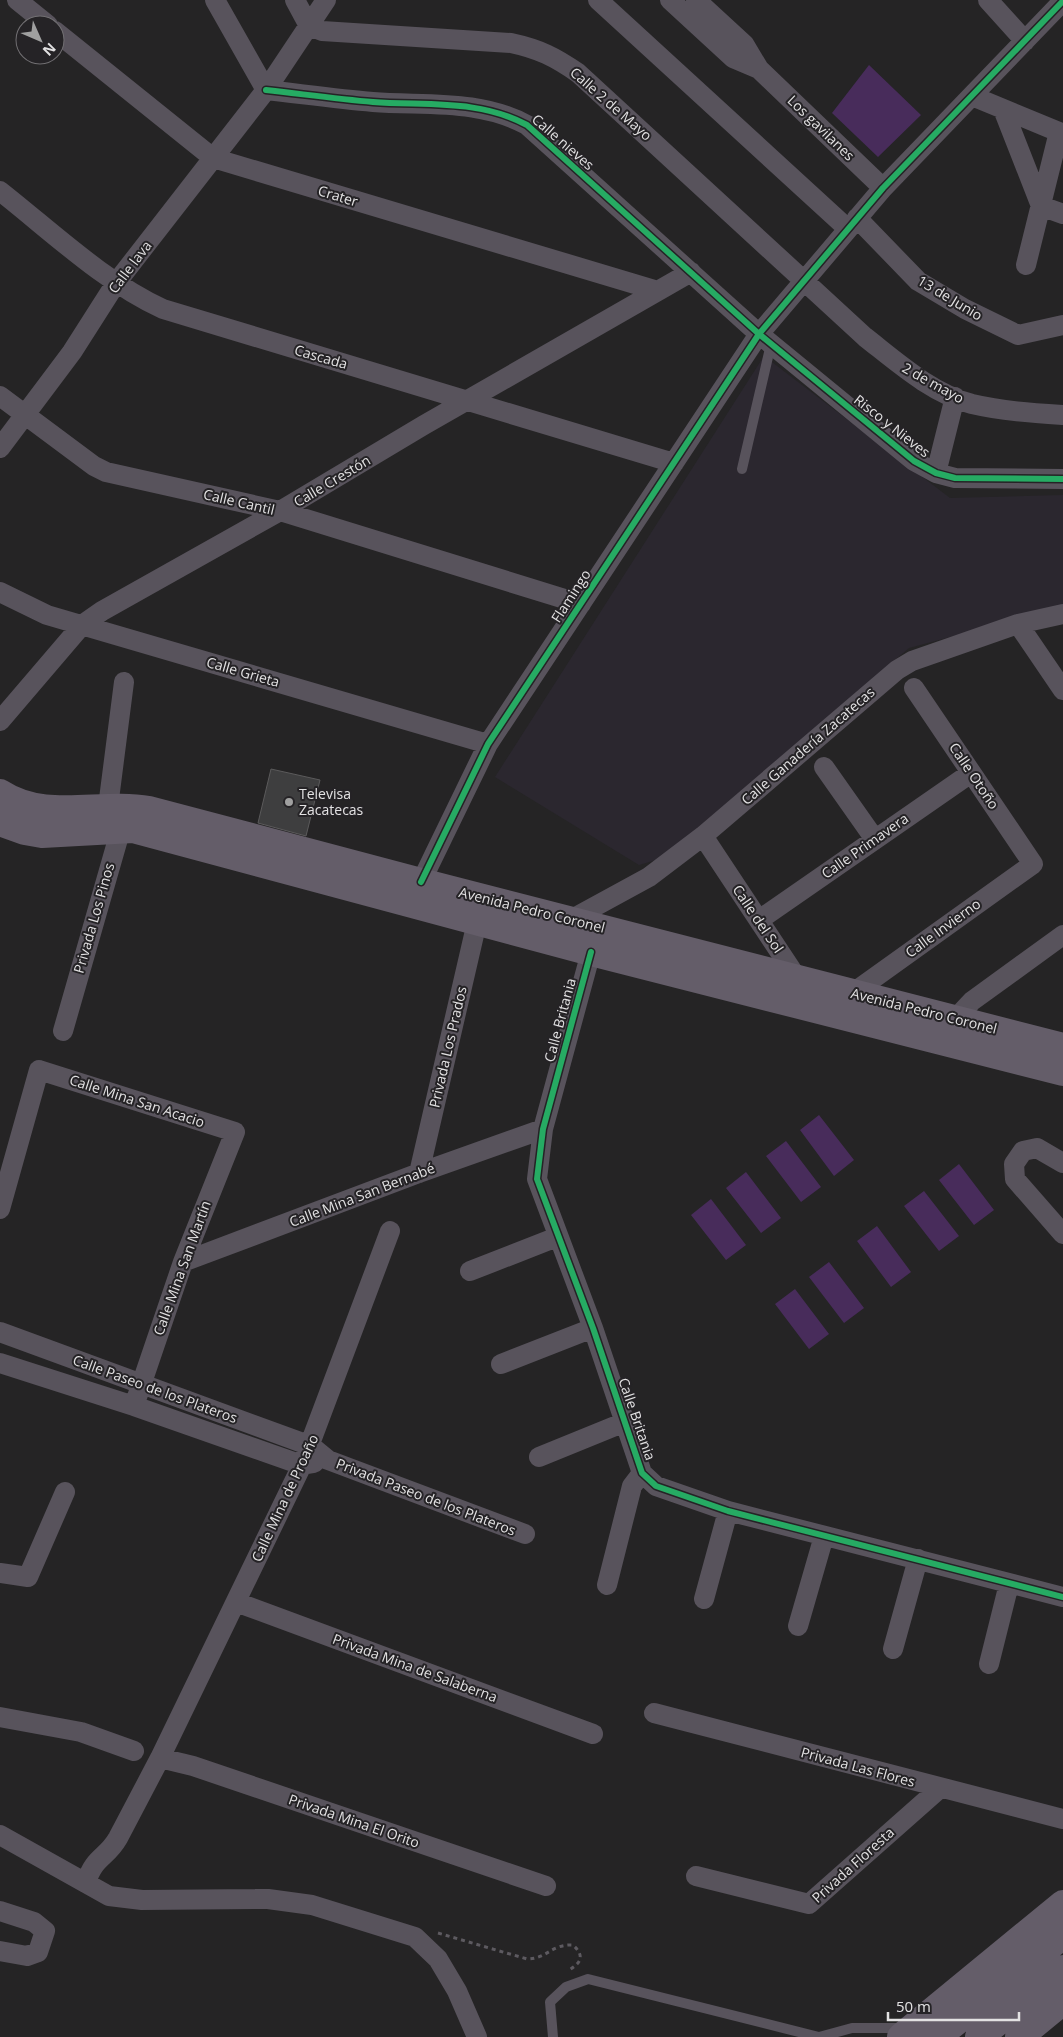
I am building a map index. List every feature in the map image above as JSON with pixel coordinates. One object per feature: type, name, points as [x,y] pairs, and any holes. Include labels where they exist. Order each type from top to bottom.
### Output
[{"type":"main road","name":"Avenida Pedro Coronel","points":[[0,792],[15,802],[38,809],[119,814],[133,829],[298,861],[421,882],[572,919],[682,950],[956,1018],[1063,1047]]},
{"type":"main road","name":"Avenida Pedro Coronel","points":[[0,822],[25,831],[42,834],[119,814]]},
{"type":"main road","name":"Avenida Pedro Coronel","points":[[298,861],[477,922],[1063,1072]]},
{"type":"main road","points":[[917,2034],[1063,1904]]},
{"type":"main road","points":[[1036,1958],[1063,1926]]},
{"type":"main road","points":[[917,2034],[1036,1958],[1063,1936]]},
{"type":"main road","points":[[979,2037],[1063,1969]]},
{"type":"main road","points":[[1019,2037],[1063,2001]]},
{"type":"street","points":[[17,0],[36,15]]},
{"type":"street","points":[[215,0],[266,90]]},
{"type":"street","points":[[294,0],[309,26]]},
{"type":"street","name":"Calle lava","points":[[0,448],[26,416],[72,352],[116,283],[266,90],[326,0]]},
{"type":"street","name":"13 de Junio","points":[[598,0],[918,280],[965,309],[1018,335],[1063,325]]},
{"type":"street","name":"Los gavilanes","points":[[670,0],[733,58],[759,69]]},
{"type":"street","name":"Los gavilanes","points":[[696,0],[744,44],[759,69],[883,188]]},
{"type":"street","points":[[988,0],[1025,41]]},
{"type":"street","name":"Flamingo","points":[[421,882],[488,744],[674,463],[765,339],[804,280],[883,188],[1063,1]]},
{"type":"street","name":"Calle 2 de Mayo","points":[[309,26],[322,31],[511,43],[535,48],[551,55],[578,73],[804,280]]},
{"type":"street","name":"Crater","points":[[65,39],[213,158],[658,291]]},
{"type":"street","name":"Calle nieves","points":[[266,90],[373,102],[459,105],[508,114],[528,125],[765,339]]},
{"type":"street","points":[[972,96],[1059,132],[1026,265]]},
{"type":"street","points":[[1003,109],[1041,206],[1063,214]]},
{"type":"street","name":"Cascada","points":[[0,191],[116,283],[137,298],[163,310],[674,463]]},
{"type":"street","name":"Calle Crestón","points":[[0,721],[82,625],[102,611],[280,511],[691,272]]},
{"type":"street","name":"2 de mayo","points":[[804,280],[865,337],[908,372],[954,397],[970,404],[1012,411],[1063,415]]},
{"type":"street","name":"Risco y Nieves","points":[[765,339],[914,461],[936,474],[955,478],[1063,479]]},
{"type":"street","name":"Calle Cantil","points":[[0,396],[94,466],[106,472],[280,511],[581,604]]},
{"type":"street","points":[[936,474],[954,397]]},
{"type":"street","name":"Calle Grieta","points":[[0,592],[47,615],[488,744]]},
{"type":"street","name":"Calle Ganadería Zacatecas","points":[[572,919],[649,876],[703,836],[896,670],[912,661],[1018,624],[1063,614]]},
{"type":"street","points":[[1018,624],[1063,690]]},
{"type":"street","name":"Privada Los Pinos","points":[[62,1031],[119,814],[124,682]]},
{"type":"street","name":"Calle Otoño","points":[[914,688],[1033,864]]},
{"type":"street","points":[[824,767],[874,838]]},
{"type":"street","name":"Calle Primavera","points":[[759,920],[874,838],[972,773]]},
{"type":"street","name":"Calle del Sol","points":[[703,836],[797,978],[803,1006]]},
{"type":"street","name":"Calle Invierno","points":[[853,993],[1033,864]]},
{"type":"street","name":"Privada Los Prados","points":[[419,1173],[477,922]]},
{"type":"street","points":[[956,1018],[972,1001],[1063,935]]},
{"type":"street","name":"Calle Britania","points":[[591,952],[543,1129],[537,1179],[593,1328],[642,1473],[656,1486],[728,1512],[1063,1597]]},
{"type":"street","name":"Calle Mina San Acacio","points":[[0,1209],[39,1070],[234,1132]]},
{"type":"street","name":"Calle Mina San Bernabé","points":[[183,1262],[419,1173],[543,1129]]},
{"type":"street","name":"Calle Mina San Martín","points":[[134,1406],[183,1262],[234,1132]]},
{"type":"street","points":[[1063,1163],[1037,1148],[1023,1151],[1014,1164],[1015,1178],[1063,1234]]},
{"type":"street","name":"Calle Mina de Proaño","points":[[86,1883],[96,1860],[112,1848],[115,1843],[160,1758],[302,1465],[390,1231]]},
{"type":"street","points":[[470,1271],[557,1236]]},
{"type":"street","points":[[501,1364],[593,1328]]},
{"type":"street","name":"Calle Paseo de los Plateros","points":[[0,1332],[310,1446]]},
{"type":"street","name":"Calle Paseo de los Plateros","points":[[0,1363],[134,1406],[302,1465]]},
{"type":"street","points":[[539,1457],[624,1422]]},
{"type":"street","name":"Privada Paseo de los Plateros","points":[[310,1446],[328,1460],[525,1534]]},
{"type":"street","name":"Privada Paseo de los Plateros","points":[[302,1465],[328,1460]]},
{"type":"street","points":[[607,1585],[632,1486],[642,1473]]},
{"type":"street","points":[[0,1573],[28,1578],[65,1492]]},
{"type":"street","points":[[704,1599],[728,1512]]},
{"type":"street","points":[[798,1626],[824,1536]]},
{"type":"street","points":[[893,1649],[918,1559]]},
{"type":"street","points":[[989,1664],[1009,1584]]},
{"type":"street","name":"Privada Mina de Salaberna","points":[[236,1602],[593,1734]]},
{"type":"street","name":"Privada Las Flores","points":[[654,1713],[1063,1819]]},
{"type":"street","points":[[0,1717],[81,1732],[134,1750]]},
{"type":"street","name":"Privada Mina El Orito","points":[[160,1758],[193,1766],[546,1886]]},
{"type":"street","name":"Privada Floresta","points":[[696,1876],[809,1904],[939,1788]]},
{"type":"street","points":[[0,1835],[108,1896],[142,1900],[268,1900],[312,1905],[414,1937],[426,1945],[438,1959],[457,1990],[477,2037]]},
{"type":"street","points":[[0,1910],[34,1922],[46,1931],[38,1952],[27,1956],[0,1950]]},
{"type":"lane","points":[[742,469],[765,339]]},
{"type":"lane","points":[[552,2037],[550,2002],[566,1987],[588,1979],[818,2037],[852,2028],[917,2034]]},
{"type":"path","points":[[426,1945],[432,1935],[439,1932],[527,1959],[537,1959],[557,1946],[573,1944],[579,1951],[581,1959],[578,1966],[563,1974]]},
{"type":"shaded area","points":[[869,65],[921,115],[878,157],[832,113]]},
{"type":"shaded area","points":[[764,356],[950,498],[1063,495],[1063,607],[909,648],[663,858],[639,865],[495,777]]},
{"type":"shaded area","points":[[819,1115],[854,1160],[834,1176],[800,1130]]},
{"type":"shaded area","points":[[786,1141],[821,1187],[801,1202],[766,1156]]},
{"type":"shaded area","points":[[959,1164],[994,1210],[974,1225],[939,1180]]},
{"type":"shaded area","points":[[746,1172],[781,1218],[761,1233],[726,1188]]},
{"type":"shaded area","points":[[924,1191],[959,1236],[939,1251],[904,1206]]},
{"type":"shaded area","points":[[711,1199],[746,1245],[726,1260],[691,1215]]},
{"type":"shaded area","points":[[877,1226],[911,1272],[891,1287],[857,1241]]},
{"type":"shaded area","points":[[829,1262],[864,1308],[844,1323],[809,1277]]},
{"type":"shaded area","points":[[795,1289],[829,1334],[809,1349],[775,1304]]},
{"type":"building","name":"Televisa Zacatecas","points":[[271,769],[320,780],[306,836],[258,823]]},
{"type":"cycle path","points":[[421,882],[488,744],[759,334],[883,188],[1063,1]]},
{"type":"cycle path","points":[[266,90],[373,102],[471,107],[509,117],[527,125],[759,334],[914,461],[936,473],[955,478],[1063,479]]},
{"type":"cycle path","points":[[591,952],[543,1129],[537,1179],[593,1328],[642,1473],[656,1486],[728,1511],[1063,1597]]},
{"type":"place","name":"Televisa Zacatecas","points":[[289,802]]}]
